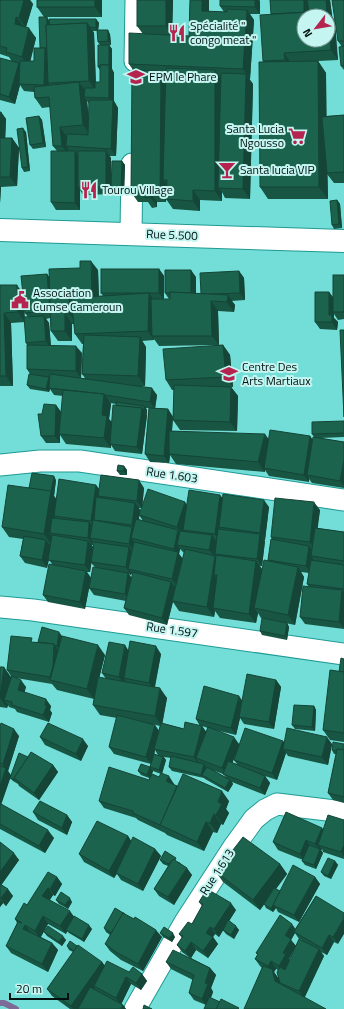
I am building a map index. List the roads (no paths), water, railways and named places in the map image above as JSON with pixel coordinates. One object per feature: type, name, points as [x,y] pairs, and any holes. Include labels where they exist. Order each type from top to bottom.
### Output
[{"type":"main road","name":"Rue 5.500","points":[[0,230],[344,241]]},
{"type":"street","points":[[134,78],[136,0]]},
{"type":"street","points":[[131,234],[133,148]]},
{"type":"street","name":"Rue 1.603","points":[[0,465],[80,461],[344,500]]},
{"type":"street","name":"Rue 1.597","points":[[0,607],[33,610],[344,654]]},
{"type":"street","name":"Rue 1.613","points":[[135,1009],[185,922],[233,848],[254,819],[265,810],[277,804],[344,812]]},
{"type":"waterway","points":[[0,1003],[4,1003],[16,1009]]},
{"type":"place","name":"Spécialité \" congo meat \"","points":[[177,33]]},
{"type":"place","name":"EPM le Phare","points":[[136,77]]},
{"type":"place","name":"Santa Lucia Ngousso","points":[[297,136]]},
{"type":"place","name":"Santa lucia VIP","points":[[227,170]]},
{"type":"place","name":"Tourou Village","points":[[89,190]]},
{"type":"place","name":"Association Cumse Cameroun","points":[[20,300]]},
{"type":"place","name":"Centre Des Arts Martiaux","points":[[229,374]]}]
